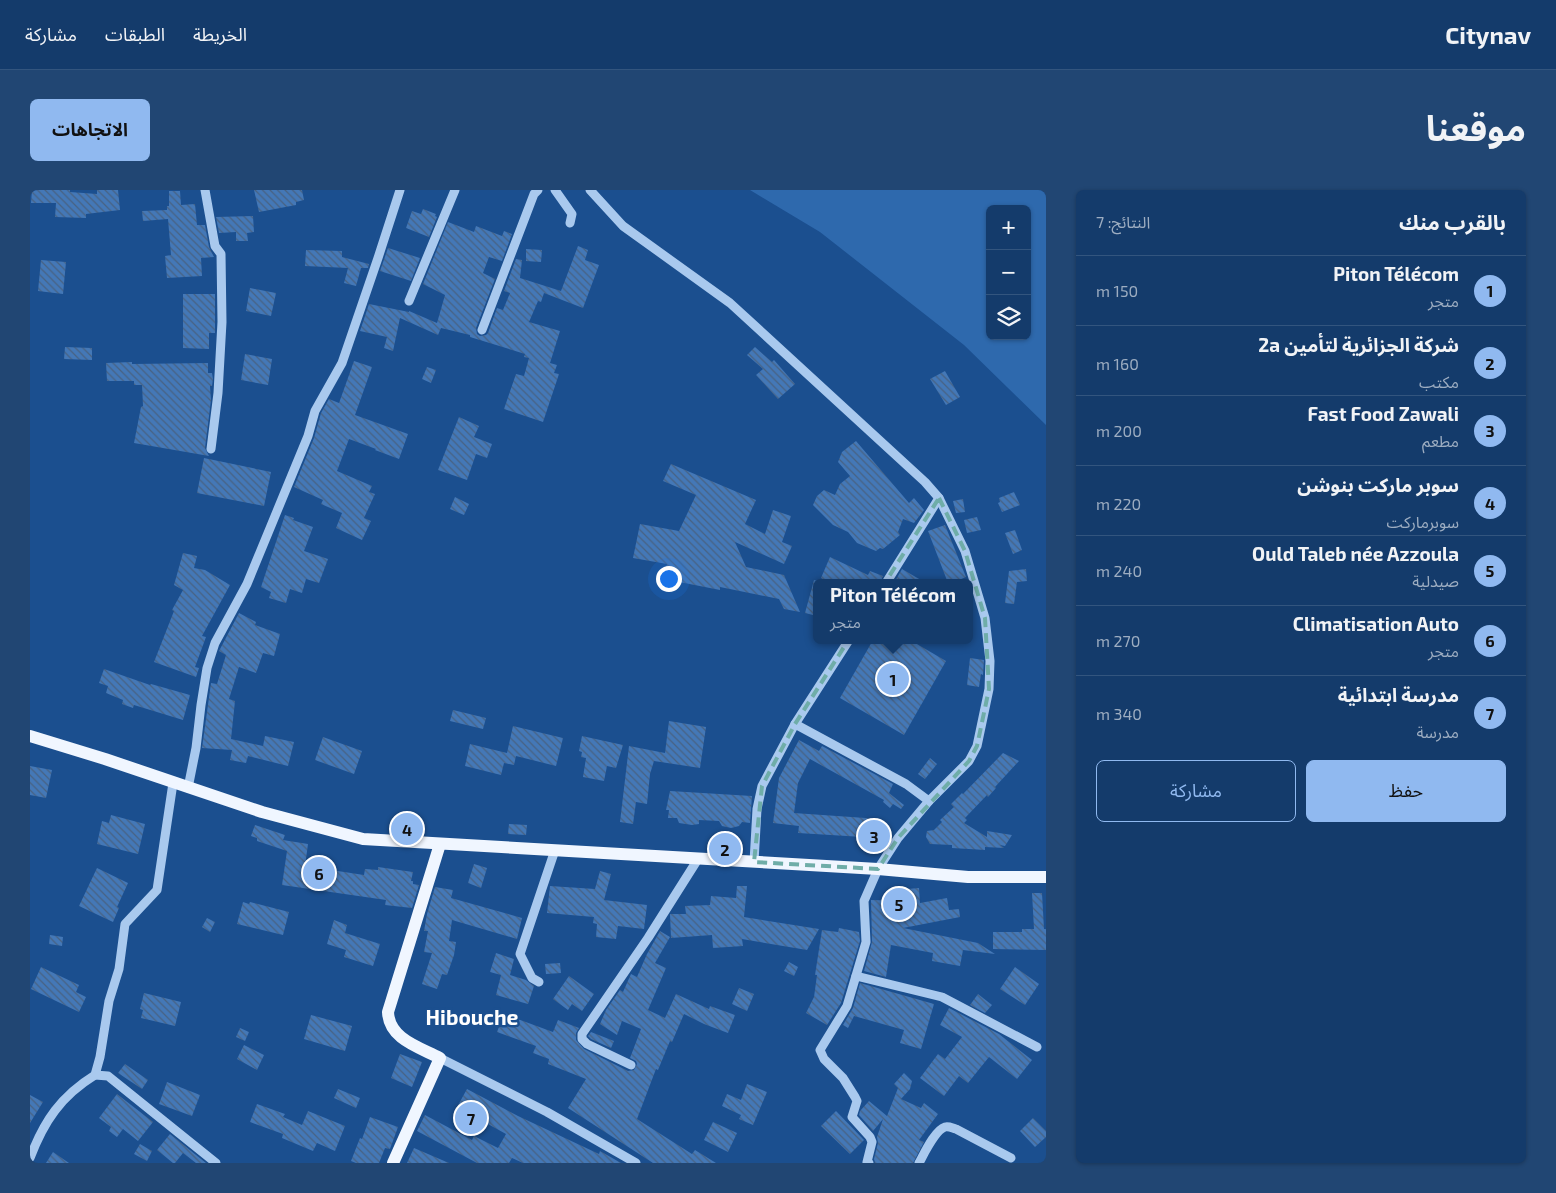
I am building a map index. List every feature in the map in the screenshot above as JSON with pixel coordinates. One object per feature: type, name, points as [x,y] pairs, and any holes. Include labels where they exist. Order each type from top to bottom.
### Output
[{"type":"main road","points":[[30,736],[262,812],[363,838],[878,869],[968,877],[1046,876]]},
{"type":"main road","points":[[393,1163],[440,1058],[398,1036],[388,1022],[388,1012],[440,844]]},
{"type":"street","points":[[205,190],[215,246],[221,254],[222,322],[218,393],[211,449]]},
{"type":"street","points":[[188,788],[196,748],[207,668],[215,643],[247,584],[308,436],[316,411],[342,363],[400,190]]},
{"type":"street","points":[[409,302],[455,190]]},
{"type":"street","points":[[482,330],[518,234],[534,194],[538,190]]},
{"type":"street","points":[[555,190],[572,214],[570,223]]},
{"type":"street","points":[[590,190],[623,226],[730,302],[925,482],[939,498],[965,551],[985,618],[990,661],[989,689],[977,746],[969,761],[929,801],[898,838],[878,869],[864,901],[866,942],[847,1006],[820,1050],[824,1059],[843,1078],[857,1101],[852,1117],[870,1137],[872,1142],[868,1163]]},
{"type":"street","points":[[888,579],[939,498]]},
{"type":"street","points":[[754,862],[757,809],[762,786],[795,724],[846,644]]},
{"type":"street","points":[[795,724],[906,784],[929,801]]},
{"type":"street","points":[[95,1075],[100,1057],[109,1001],[118,969],[125,924],[157,890],[174,783]]},
{"type":"street","points":[[539,982],[532,978],[520,954],[554,850]]},
{"type":"street","points":[[631,1065],[587,1044],[582,1039],[582,1034],[648,938],[698,859]]},
{"type":"street","points":[[856,976],[942,997],[1037,1047]]},
{"type":"street","points":[[440,1058],[547,1112],[636,1163]]},
{"type":"street","points":[[30,1158],[42,1130],[59,1105],[77,1086],[95,1075],[108,1076],[216,1163]]},
{"type":"street","points":[[919,1163],[936,1135],[942,1128],[948,1126],[1011,1158]]},
{"type":"highlighted area","points":[[939,498],[965,551],[985,618],[989,689],[977,746],[969,761],[898,838],[878,869],[754,862],[762,786],[795,724]]},
{"type":"shaded area","points":[[750,190],[1046,190],[1046,425],[964,345],[820,232]]},
{"type":"building","points":[[32,190],[70,190],[70,192],[97,194],[97,190],[118,190],[120,210],[86,214],[86,218],[55,217],[56,203],[31,203]]},
{"type":"building","points":[[254,190],[302,190],[304,200],[296,202],[296,205],[259,212]]},
{"type":"building","points":[[169,191],[180,191],[181,205],[195,204],[197,225],[205,225],[209,247],[214,257],[201,258],[202,276],[167,278],[165,256],[171,255],[168,219],[143,221],[142,211],[167,210],[167,206],[169,206]]},
{"type":"building","points":[[423,209],[436,214],[435,216],[437,217],[429,237],[406,228],[412,211],[421,214]]},
{"type":"building","points":[[253,216],[254,232],[247,233],[248,241],[236,241],[236,232],[219,233],[216,217]]},
{"type":"building","points":[[448,222],[474,232],[476,226],[502,236],[504,231],[512,234],[502,261],[489,257],[483,273],[495,279],[476,328],[477,334],[480,336],[488,333],[497,308],[503,310],[510,293],[504,291],[516,259],[522,260],[520,278],[561,291],[578,246],[588,250],[585,260],[599,265],[583,308],[544,293],[541,302],[538,301],[529,322],[560,331],[550,363],[557,365],[554,373],[559,374],[543,422],[504,409],[516,374],[524,376],[529,358],[524,357],[525,354],[470,337],[470,335],[441,328],[438,335],[400,318],[393,351],[384,348],[387,337],[360,331],[369,304],[409,311],[437,323],[445,295],[423,284]]},
{"type":"building","points":[[388,248],[420,258],[411,281],[380,271]]},
{"type":"building","points":[[526,249],[542,250],[541,262],[526,261]]},
{"type":"building","points":[[306,250],[342,251],[342,257],[369,264],[368,268],[361,268],[356,286],[344,283],[348,268],[305,266]]},
{"type":"building","points":[[41,260],[66,262],[63,294],[38,291]]},
{"type":"building","points":[[250,288],[276,293],[271,316],[246,311]]},
{"type":"building","points":[[183,294],[215,294],[215,333],[209,333],[209,349],[183,348]]},
{"type":"building","points":[[65,347],[92,348],[92,360],[64,359]]},
{"type":"building","points":[[755,347],[772,362],[774,360],[795,384],[778,399],[756,375],[763,369],[747,355]]},
{"type":"building","points":[[245,354],[272,359],[268,385],[241,380]]},
{"type":"building","points":[[354,361],[372,367],[355,415],[408,434],[399,459],[349,439],[337,471],[372,486],[369,492],[375,494],[364,518],[371,521],[362,540],[336,528],[342,513],[321,504],[323,500],[294,487],[314,438],[321,413],[329,399],[339,403]]},
{"type":"building","points":[[132,362],[132,364],[208,363],[208,373],[212,373],[213,379],[212,386],[210,386],[211,400],[205,448],[209,456],[134,443],[141,407],[143,406],[142,385],[134,385],[134,381],[107,381],[106,363]]},
{"type":"building","points":[[427,367],[436,370],[431,383],[422,379]]},
{"type":"building","points":[[945,371],[960,397],[946,405],[930,379]]},
{"type":"building","points":[[459,417],[479,426],[474,437],[492,444],[487,458],[476,454],[467,480],[438,470]]},
{"type":"building","points":[[856,441],[909,503],[914,498],[924,510],[914,523],[903,519],[898,532],[900,535],[883,549],[880,548],[876,551],[857,543],[848,532],[833,525],[813,505],[817,496],[824,490],[835,495],[840,484],[850,476],[838,462],[842,452]]},
{"type":"building","points":[[204,458],[271,472],[264,506],[197,493]]},
{"type":"building","points":[[671,464],[756,500],[745,524],[765,534],[773,510],[791,516],[782,542],[792,546],[784,564],[735,542],[746,567],[784,575],[800,612],[784,609],[779,599],[720,587],[720,590],[664,579],[667,564],[633,558],[640,524],[679,531],[696,495],[663,481]]},
{"type":"building","points":[[1014,492],[1020,505],[1002,512],[998,503],[1000,502],[999,498]]},
{"type":"building","points":[[455,497],[469,504],[464,515],[450,509]]},
{"type":"building","points":[[963,499],[965,512],[956,513],[953,501]]},
{"type":"building","points":[[285,515],[313,527],[304,551],[328,559],[319,583],[306,579],[302,593],[290,589],[286,603],[269,598],[271,592],[261,587]]},
{"type":"building","points":[[977,517],[981,530],[967,533],[964,520]]},
{"type":"building","points":[[945,525],[966,577],[961,579],[946,579],[928,531]]},
{"type":"building","points":[[1015,530],[1022,550],[1013,554],[1005,533]]},
{"type":"building","points":[[183,553],[197,556],[194,568],[205,570],[230,585],[202,636],[206,637],[195,667],[199,668],[196,677],[154,662],[174,611],[172,610],[183,590],[174,585]]},
{"type":"building","points":[[830,557],[868,575],[870,571],[883,576],[882,579],[821,578]]},
{"type":"building","points":[[902,569],[919,579],[896,579]]},
{"type":"building","points":[[1026,569],[1027,581],[1017,582],[1014,604],[1005,603],[1009,571]]},
{"type":"building","points":[[813,584],[813,615],[805,613]]},
{"type":"building","points":[[239,613],[256,622],[255,625],[280,634],[274,656],[263,653],[256,673],[239,667],[229,699],[235,701],[231,739],[263,746],[265,736],[294,742],[288,766],[248,756],[246,763],[230,760],[232,750],[202,748],[211,683],[217,684],[226,655],[219,651]]},
{"type":"building","points":[[871,644],[917,644],[946,661],[904,735],[840,698]]},
{"type":"building","points":[[970,658],[984,660],[983,675],[981,674],[979,687],[967,685]]},
{"type":"building","points":[[104,669],[150,685],[190,695],[183,720],[134,705],[133,708],[122,704],[123,700],[106,693],[108,686],[99,683]]},
{"type":"building","points":[[453,710],[486,718],[483,729],[450,721]]},
{"type":"building","points":[[669,721],[706,727],[700,768],[654,761],[650,774],[647,804],[636,802],[633,824],[620,822],[629,746],[665,753]]},
{"type":"building","points":[[513,726],[563,738],[556,766],[516,756],[514,765],[504,763],[501,775],[465,766],[470,744],[507,753]]},
{"type":"building","points":[[582,736],[623,745],[616,768],[607,766],[604,781],[583,777],[586,758],[581,757],[582,752],[579,751]]},
{"type":"building","points":[[323,737],[362,751],[354,774],[315,760]]},
{"type":"building","points":[[799,740],[819,751],[822,746],[893,784],[889,793],[904,805],[901,809],[893,804],[890,808],[883,802],[884,800],[810,759],[798,783],[794,813],[880,819],[879,838],[798,833],[799,826],[773,823],[779,778]]},
{"type":"building","points":[[1003,753],[1019,761],[988,797],[987,795],[965,818],[967,820],[964,823],[987,837],[987,831],[1012,835],[1005,846],[1000,845],[1004,848],[985,847],[985,850],[952,848],[952,845],[930,844],[926,837],[927,831],[934,830],[942,822],[940,820],[954,807],[951,804]]},
{"type":"building","points":[[930,758],[937,764],[925,779],[918,774]]},
{"type":"building","points":[[30,766],[52,770],[46,798],[30,795]]},
{"type":"building","points":[[670,791],[752,796],[750,823],[742,822],[739,826],[731,828],[722,826],[719,821],[699,820],[699,824],[692,825],[679,823],[677,818],[668,818],[669,810],[666,810]]},
{"type":"building","points":[[111,815],[145,824],[138,854],[97,844],[102,821],[109,823]]},
{"type":"building","points":[[509,824],[527,825],[526,835],[508,834]]},
{"type":"building","points":[[255,825],[285,835],[283,840],[308,844],[305,866],[364,875],[365,869],[378,870],[378,867],[413,872],[411,881],[413,881],[413,884],[419,885],[412,908],[385,905],[386,900],[282,885],[287,851],[257,841],[257,838],[251,836]]},
{"type":"building","points":[[474,864],[487,868],[481,888],[468,883]]},
{"type":"building","points":[[97,868],[128,883],[117,907],[119,908],[113,922],[79,906]]},
{"type":"building","points":[[600,871],[611,874],[604,900],[647,905],[644,929],[618,926],[616,939],[596,937],[597,924],[593,923],[594,917],[547,913],[550,886],[595,889]]},
{"type":"building","points":[[737,886],[747,886],[744,917],[819,929],[807,950],[742,939],[743,946],[713,948],[712,935],[671,938],[670,914],[686,914],[685,906],[710,905],[711,896],[736,898]]},
{"type":"building","points":[[435,887],[453,890],[451,898],[522,918],[517,939],[452,920],[449,941],[456,942],[454,955],[447,975],[442,974],[437,989],[422,984],[432,953],[424,952],[428,931],[424,931]]},
{"type":"building","points":[[919,888],[920,903],[947,898],[949,910],[959,909],[960,917],[903,928],[978,943],[995,954],[963,950],[960,966],[932,961],[933,953],[891,945],[886,977],[864,971],[872,942],[871,900],[907,901],[907,889]]},
{"type":"building","points":[[1032,893],[1042,893],[1046,950],[993,949],[993,932],[1022,932],[1022,929],[1034,929]]},
{"type":"building","points":[[243,902],[289,912],[283,935],[237,924]]},
{"type":"building","points":[[207,918],[215,922],[210,932],[202,927]]},
{"type":"building","points":[[334,920],[347,925],[345,933],[380,944],[373,966],[344,957],[346,950],[327,944]]},
{"type":"building","points":[[839,928],[859,932],[860,941],[841,1003],[827,1025],[806,1013],[814,997],[817,975],[815,975],[822,930],[838,932]]},
{"type":"building","points":[[660,931],[670,937],[655,963],[666,968],[648,1010],[665,1018],[676,994],[709,1009],[710,1006],[735,1015],[728,1033],[684,1014],[658,1070],[656,1069],[637,1119],[692,1154],[695,1150],[716,1163],[653,1163],[568,1108],[586,1079],[548,1064],[549,1059],[533,1053],[536,1046],[497,1032],[504,1014],[553,1032],[558,1020],[579,1028],[576,1033],[576,1040],[584,1049],[628,1071],[634,1070],[637,1064],[636,1061],[630,1058],[641,1029],[622,1021],[617,1035],[600,1024],[606,1010],[620,990],[623,992],[631,974],[637,977]]},
{"type":"building","points":[[50,935],[63,937],[62,946],[49,944]]},
{"type":"building","points":[[496,953],[514,959],[510,975],[526,980],[534,986],[528,1004],[496,995],[501,975],[490,972]]},
{"type":"building","points":[[789,962],[798,967],[794,976],[784,971]]},
{"type":"building","points":[[560,963],[561,973],[546,974],[545,964]]},
{"type":"building","points":[[41,967],[79,985],[76,992],[86,997],[79,1012],[31,989]]},
{"type":"building","points":[[1015,967],[1039,984],[1025,1005],[1000,989]]},
{"type":"building","points":[[569,976],[594,994],[582,1011],[572,1004],[568,1010],[553,999]]},
{"type":"building","points":[[860,983],[934,1004],[921,1049],[900,1043],[904,1030],[854,1016],[848,1028],[843,1025],[853,1008]]},
{"type":"building","points":[[739,988],[754,994],[747,1011],[732,1004]]},
{"type":"building","points":[[144,993],[181,1002],[175,1026],[141,1018],[143,1010],[140,1009]]},
{"type":"building","points":[[978,994],[992,1005],[985,1013],[970,1005]]},
{"type":"building","points":[[949,1008],[999,1034],[1032,1060],[1017,1079],[989,1057],[968,1083],[959,1076],[944,1096],[920,1078],[938,1054],[945,1059],[962,1037],[940,1025]]},
{"type":"building","points":[[311,1015],[352,1026],[345,1051],[304,1039]]},
{"type":"building","points":[[240,1028],[249,1032],[245,1041],[236,1037]]},
{"type":"building","points":[[591,1032],[614,1041],[611,1048],[591,1039],[588,1036]]},
{"type":"building","points":[[244,1045],[264,1055],[257,1070],[237,1059]]},
{"type":"building","points":[[400,1054],[422,1062],[412,1087],[391,1078]]},
{"type":"building","points":[[125,1064],[148,1080],[142,1089],[118,1073]]},
{"type":"building","points":[[904,1073],[912,1081],[910,1089],[901,1099],[921,1108],[924,1103],[938,1114],[919,1140],[924,1142],[913,1163],[875,1163],[877,1137],[883,1119],[873,1131],[859,1115],[860,1111],[869,1101],[887,1116],[898,1088],[894,1084]]},
{"type":"building","points":[[167,1082],[200,1095],[192,1116],[159,1104]]},
{"type":"building","points":[[747,1084],[767,1092],[753,1125],[739,1119],[741,1115],[722,1106],[727,1094],[741,1100]]},
{"type":"building","points":[[338,1089],[360,1098],[356,1108],[334,1098]]},
{"type":"building","points":[[467,1089],[518,1116],[599,1154],[600,1151],[621,1163],[523,1163],[512,1158],[509,1163],[477,1163],[417,1131],[425,1115],[472,1140],[474,1136],[498,1148],[506,1134],[457,1107]]},
{"type":"building","points":[[117,1094],[153,1122],[138,1141],[123,1129],[117,1137],[109,1131],[111,1127],[99,1118]]},
{"type":"building","points":[[30,1095],[43,1102],[30,1123]]},
{"type":"building","points":[[257,1104],[285,1114],[283,1117],[302,1125],[308,1111],[345,1126],[335,1151],[317,1143],[313,1151],[282,1138],[283,1134],[250,1122]]},
{"type":"building","points":[[836,1111],[864,1140],[850,1154],[821,1126]]},
{"type":"building","points":[[370,1117],[398,1127],[390,1149],[385,1148],[379,1163],[356,1163],[351,1161]]},
{"type":"building","points":[[1033,1118],[1046,1131],[1046,1137],[1035,1147],[1020,1131]]},
{"type":"building","points":[[713,1122],[737,1133],[728,1152],[704,1140]]},
{"type":"building","points":[[170,1134],[206,1163],[196,1163],[183,1153],[173,1163],[157,1150]]},
{"type":"building","points":[[140,1144],[152,1151],[147,1161],[134,1154]]},
{"type":"building","points":[[414,1148],[449,1163],[407,1163]]},
{"type":"building","points":[[53,1152],[69,1163],[46,1163]]},
{"type":"place","name":"Piton Télécom","points":[[893,679]]},
{"type":"place","name":"سوبر ماركت بنوشن","points":[[407,829]]},
{"type":"place","name":"Fast Food Zawali","points":[[874,836]]},
{"type":"place","name":"شركة الجزائرية لتأمين 2a","points":[[725,849]]},
{"type":"place","name":"Climatisation Auto","points":[[319,873]]},
{"type":"place","name":"Ould Taleb née Azzoula","points":[[899,904]]},
{"type":"place","name":"مدرسة ابتدائية","points":[[471,1118]]},
{"type":"district","name":"Hibouche","points":[[472,1018]]}]
